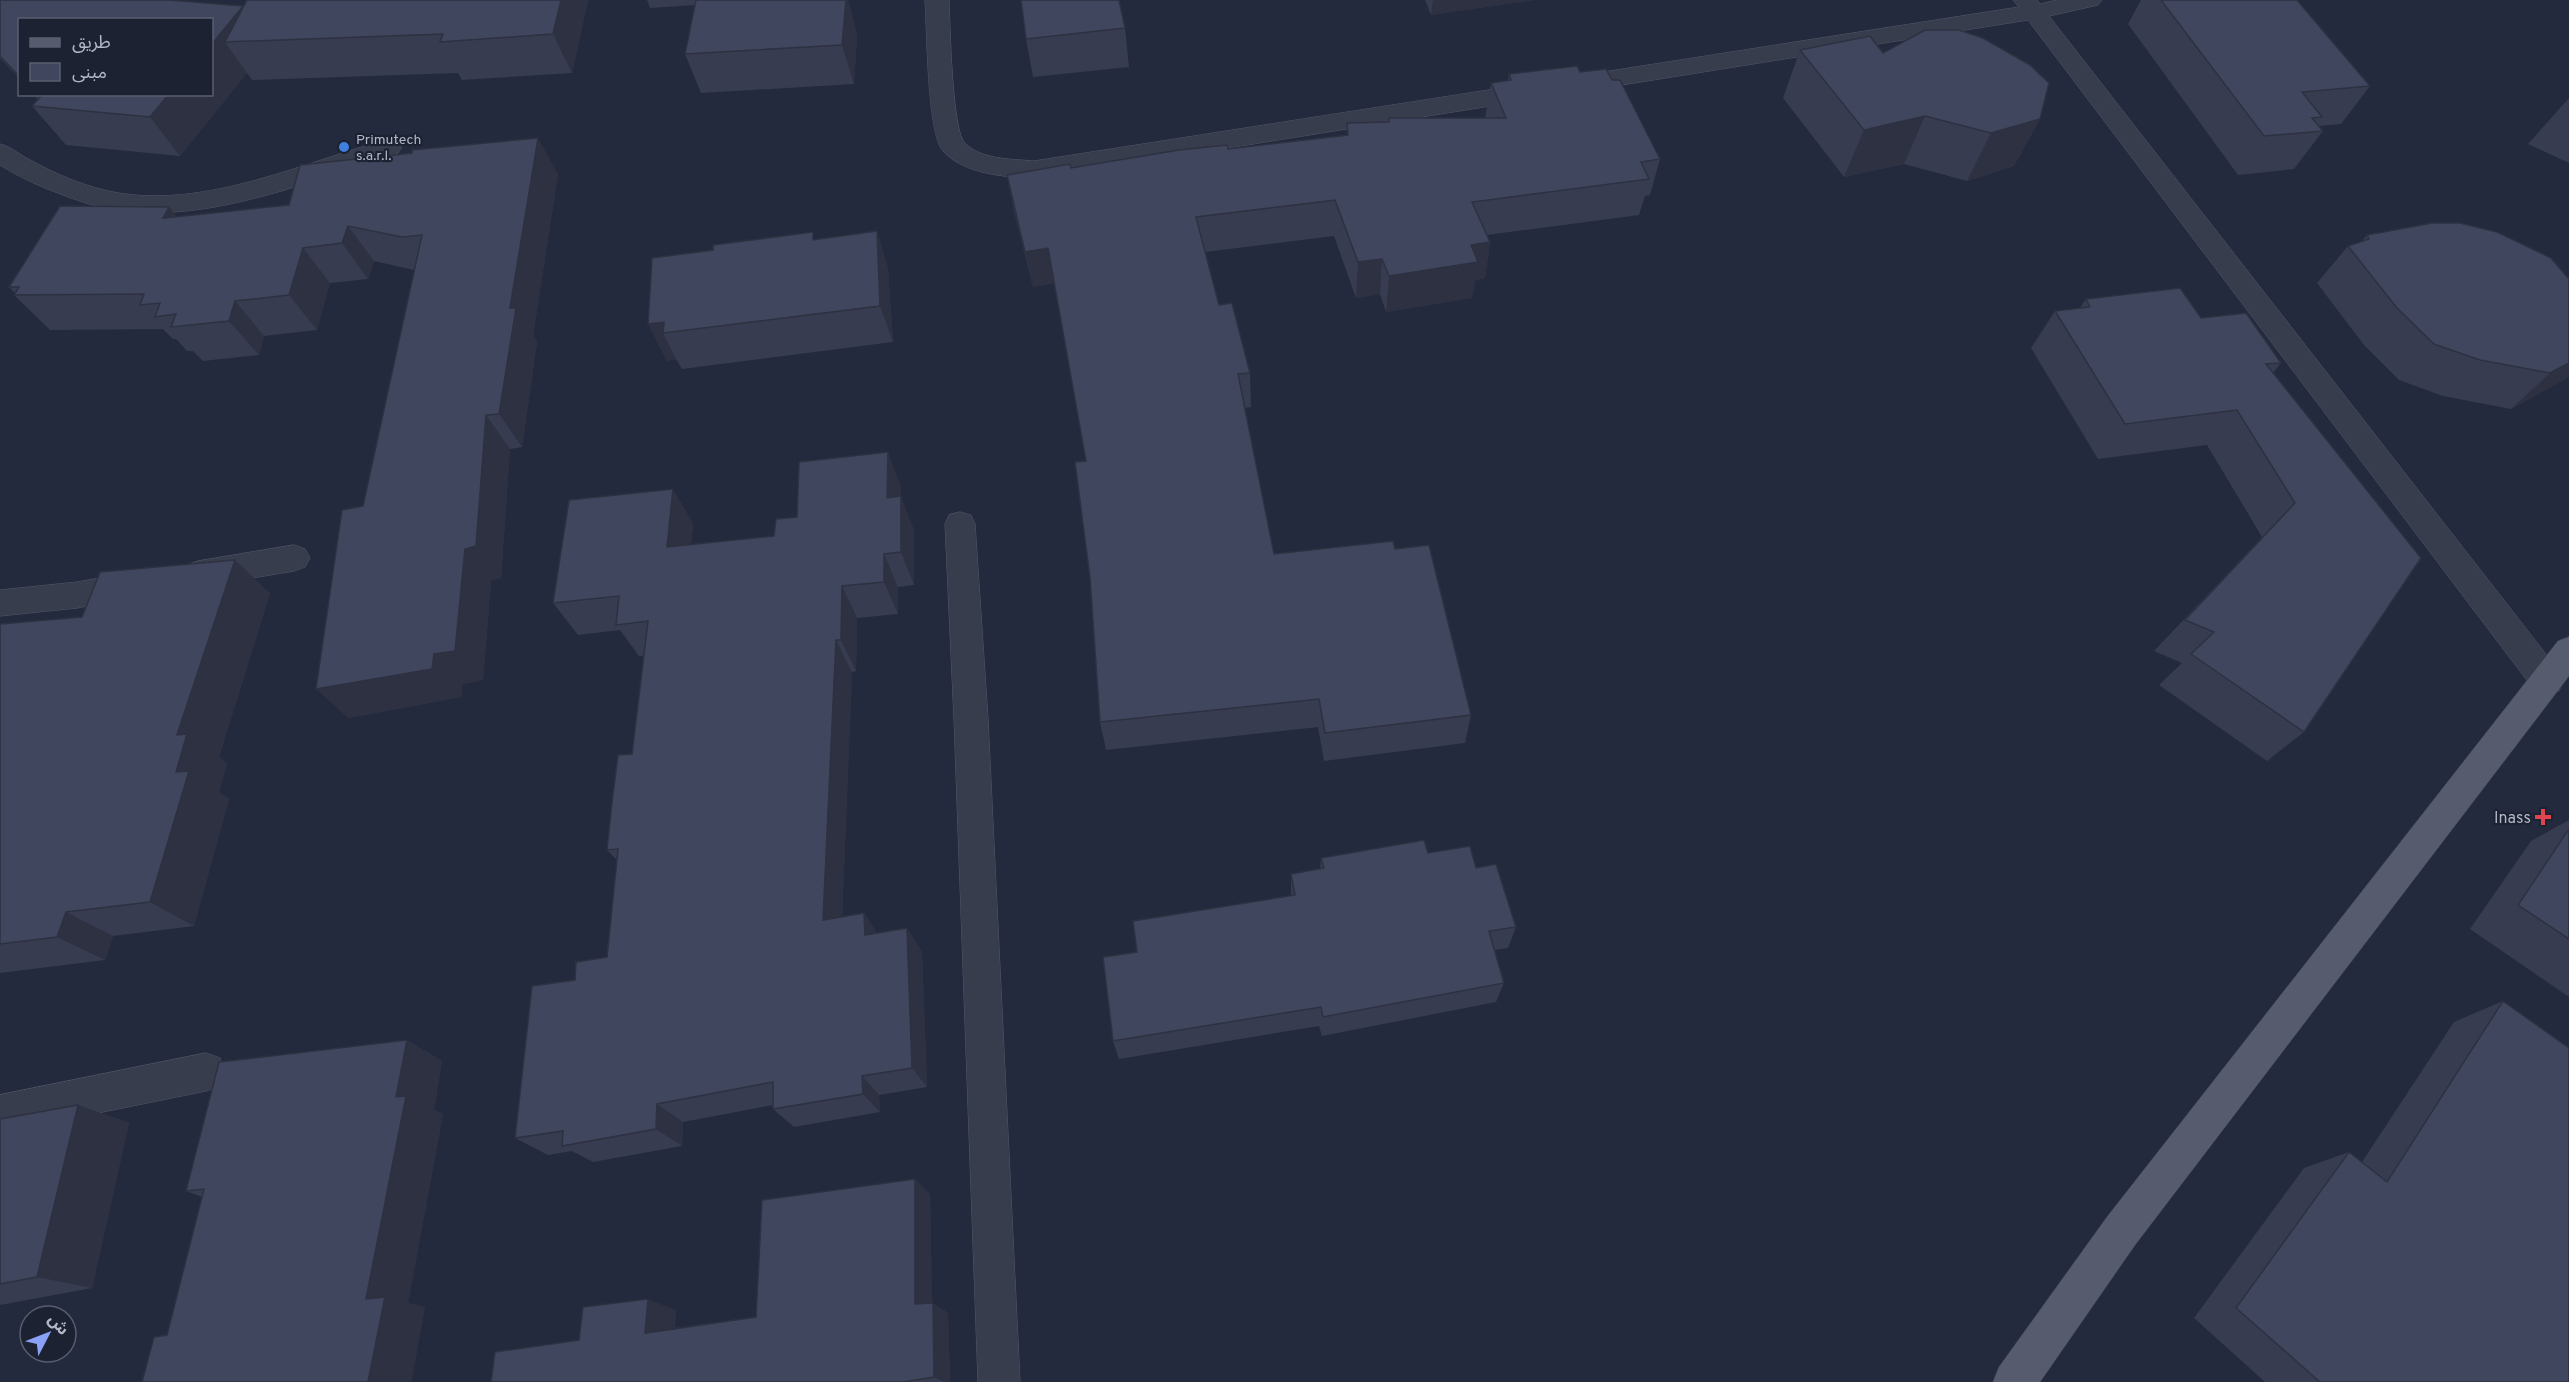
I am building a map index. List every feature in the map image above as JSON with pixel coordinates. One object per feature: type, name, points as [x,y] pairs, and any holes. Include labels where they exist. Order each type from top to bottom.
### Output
[{"type":"main road","points":[[2014,1382],[2121,1232],[2569,651]]},
{"type":"street","points":[[937,0],[945,122],[952,145],[967,156],[993,166],[1034,170],[2030,6],[2090,0]]},
{"type":"street","points":[[2030,6],[2547,681]]},
{"type":"street","points":[[0,152],[10,161],[78,192],[126,203],[171,204],[234,193],[389,147]]},
{"type":"street","points":[[960,524],[999,1382]]},
{"type":"street","points":[[0,603],[77,595],[294,558]]},
{"type":"street","points":[[0,1114],[206,1072]]},
{"type":"building","points":[[0,0],[169,0],[243,6],[213,43],[213,18],[18,18],[18,74],[0,56]]},
{"type":"building","points":[[247,0],[561,0],[553,34],[440,42],[443,34],[225,42]]},
{"type":"building","points":[[696,0],[846,0],[842,45],[685,54]]},
{"type":"building","points":[[1021,0],[1119,0],[1125,28],[1026,39]]},
{"type":"building","points":[[2161,0],[2297,0],[2370,86],[2302,92],[2322,117],[2312,118],[2323,131],[2264,136]]},
{"type":"building","points":[[1925,30],[1959,30],[1983,38],[2030,65],[2049,83],[2040,119],[1991,133],[1925,116],[1864,130],[1800,50],[1870,36],[1883,53]]},
{"type":"building","points":[[1577,66],[1580,72],[1606,69],[1612,80],[1620,80],[1660,159],[1641,162],[1649,179],[1472,202],[1490,242],[1471,245],[1478,262],[1389,276],[1382,259],[1358,262],[1335,200],[1196,217],[1219,305],[1232,303],[1250,373],[1238,374],[1274,554],[1393,541],[1395,549],[1429,545],[1471,715],[1325,733],[1319,699],[1100,722],[1090,578],[1075,462],[1086,461],[1048,248],[1025,252],[1007,175],[1070,164],[1071,168],[1179,150],[1227,145],[1228,149],[1348,135],[1347,123],[1389,122],[1389,118],[1506,118],[1491,83],[1511,80],[1509,74]]},
{"type":"building","points":[[41,96],[167,96],[150,117],[32,106]]},
{"type":"building","points":[[538,138],[510,308],[516,308],[499,414],[486,415],[476,546],[465,549],[455,651],[434,654],[432,669],[316,689],[342,510],[363,506],[422,235],[402,237],[348,226],[342,243],[303,248],[289,295],[235,301],[229,321],[171,327],[176,314],[155,317],[160,303],[140,305],[144,294],[14,295],[19,287],[9,287],[60,206],[169,207],[163,218],[289,205],[300,165],[412,153],[412,150]]},
{"type":"building","points":[[2432,223],[2460,223],[2497,232],[2551,258],[2569,279],[2569,363],[2550,373],[2480,360],[2434,344],[2397,308],[2348,246],[2369,239],[2367,235]]},
{"type":"building","points":[[877,231],[880,306],[663,333],[664,322],[648,324],[652,258],[713,250],[713,245],[813,232],[813,240]]},
{"type":"building","points":[[2180,288],[2201,318],[2246,313],[2281,363],[2266,364],[2421,558],[2304,732],[2191,654],[2214,632],[2185,620],[2295,503],[2237,410],[2125,424],[2055,311],[2090,307],[2086,299]]},
{"type":"building","points":[[888,452],[887,498],[901,496],[901,552],[884,554],[884,582],[842,586],[841,640],[836,640],[823,920],[864,913],[865,935],[907,928],[912,1068],[862,1076],[863,1094],[773,1109],[773,1082],[657,1104],[656,1129],[562,1146],[563,1131],[515,1138],[532,986],[575,980],[576,962],[607,957],[618,849],[607,850],[612,802],[618,755],[632,754],[648,621],[616,625],[619,596],[553,603],[569,500],[673,489],[667,547],[774,536],[776,519],[797,517],[799,462]]},
{"type":"building","points":[[235,560],[177,735],[187,734],[176,772],[189,771],[150,902],[66,912],[57,937],[0,944],[0,624],[82,617],[100,572]]},
{"type":"building","points":[[2569,829],[2569,939],[2518,905]]},
{"type":"building","points":[[1424,840],[1428,853],[1470,846],[1476,868],[1496,864],[1516,927],[1489,931],[1504,983],[1323,1017],[1321,1007],[1113,1041],[1103,957],[1137,952],[1133,921],[1295,895],[1291,874],[1324,868],[1321,858]]},
{"type":"building","points":[[2503,1001],[2569,1048],[2569,1382],[2320,1382],[2236,1308],[2349,1152],[2387,1182]]},
{"type":"building","points":[[407,1040],[396,1097],[406,1096],[366,1299],[385,1297],[368,1382],[142,1382],[154,1337],[167,1335],[204,1189],[186,1191],[219,1062]]},
{"type":"building","points":[[78,1105],[37,1277],[0,1284],[0,1119]]},
{"type":"building","points":[[915,1179],[915,1304],[933,1303],[934,1377],[903,1382],[491,1382],[495,1352],[579,1340],[583,1307],[648,1299],[645,1333],[756,1317],[762,1200]]},
{"type":"place","name":"Primutech s.a.r.l.","points":[[344,147]]},
{"type":"place","name":"Inass","points":[[2543,817]]}]
